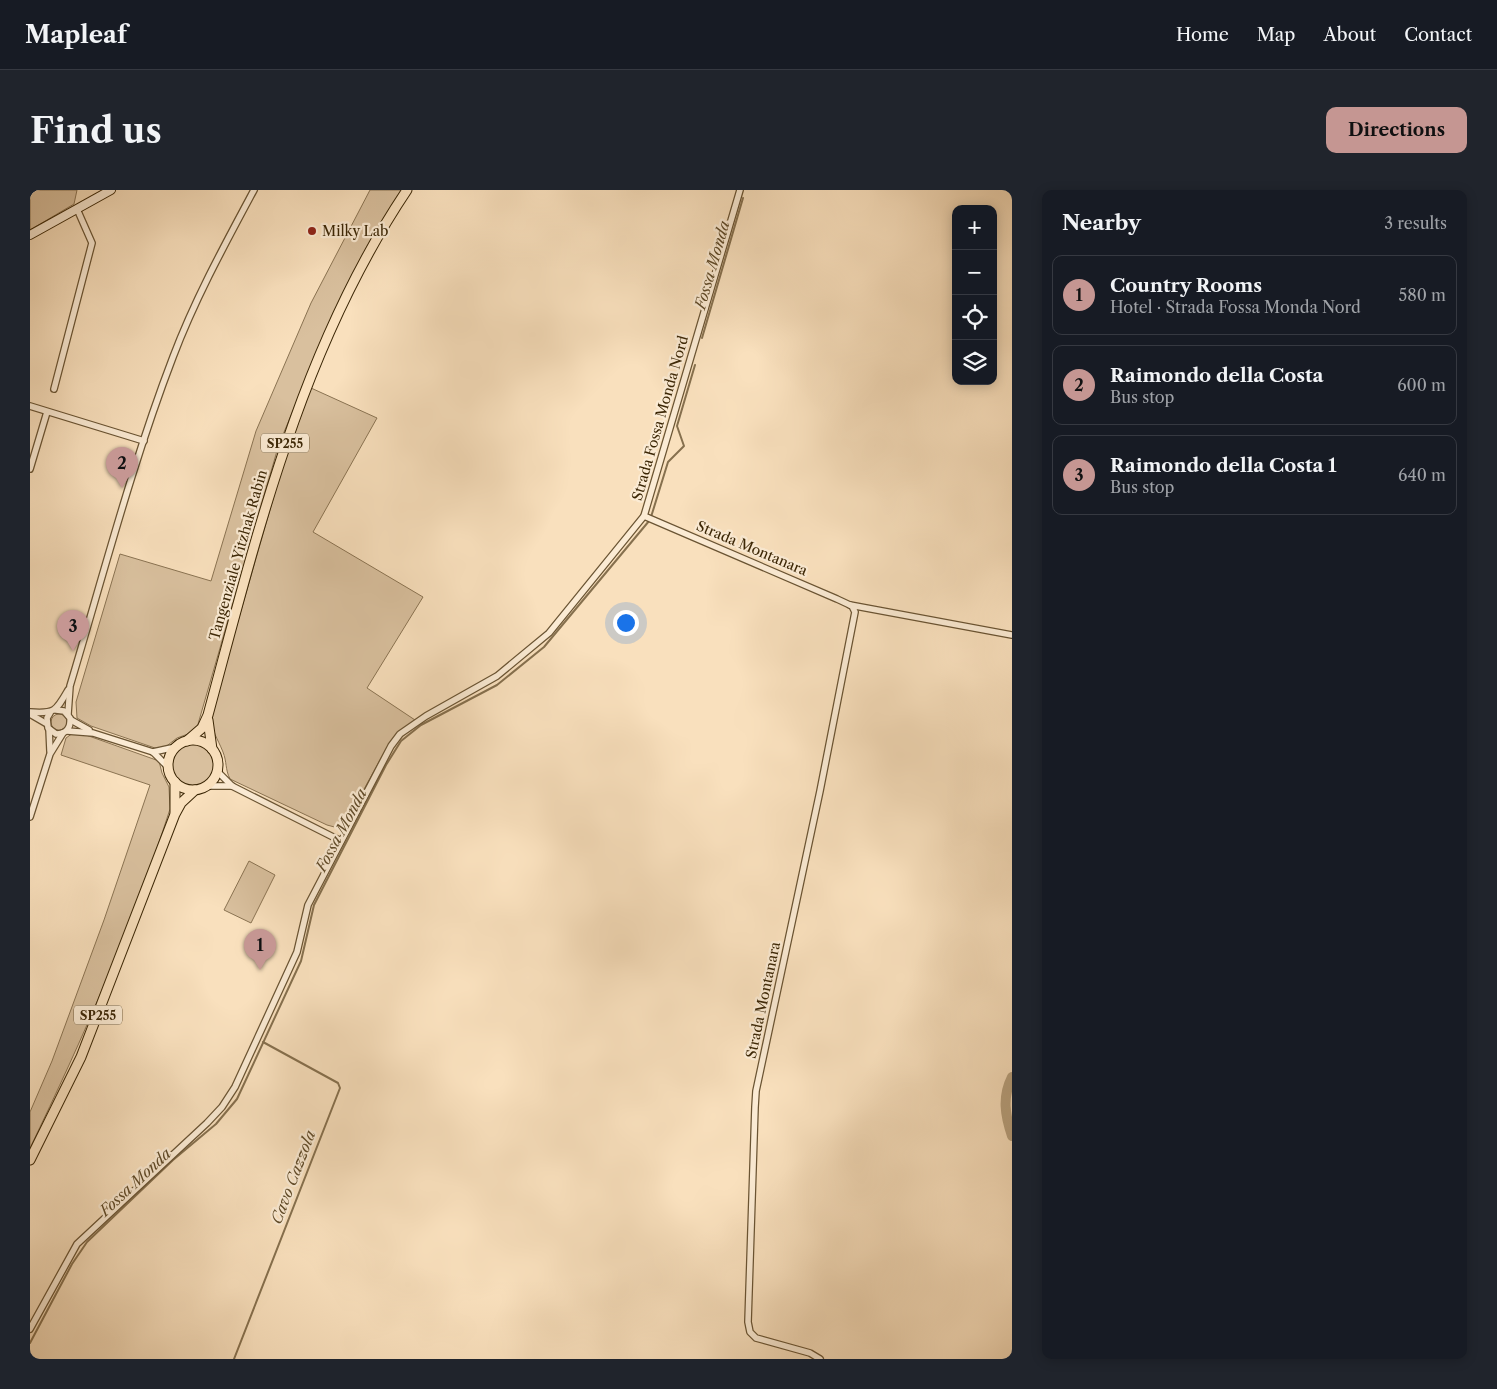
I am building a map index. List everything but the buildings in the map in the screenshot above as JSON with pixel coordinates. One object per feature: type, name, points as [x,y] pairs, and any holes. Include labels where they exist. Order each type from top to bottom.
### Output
[{"type":"main road","points":[[30,235],[110,190]]},
{"type":"main road","name":"Tangenziale Yitzhak Rabin","points":[[176,747],[187,741],[202,728],[208,715],[274,476],[306,388],[356,278],[407,190]]},
{"type":"main road","name":"Tangenziale Yitzhak Rabin","points":[[208,715],[208,728],[212,748],[217,759],[217,771]]},
{"type":"main road","points":[[187,741],[200,741],[212,748]]},
{"type":"main road","points":[[168,767],[169,760],[176,747]]},
{"type":"main road","name":"SP255","points":[[168,767],[175,782],[175,814]]},
{"type":"main road","points":[[207,786],[217,771]]},
{"type":"main road","points":[[175,782],[188,789],[195,790]]},
{"type":"main road","name":"SP255","points":[[30,1160],[81,1056],[118,966],[175,814],[181,803],[195,790],[207,786]]},
{"type":"street","points":[[30,817],[50,754],[65,732],[69,717],[70,686],[144,441],[174,356],[206,282],[254,190]]},
{"type":"street","name":"Strada Fossa Monda Nord","points":[[30,1329],[77,1244],[207,1123],[230,1095],[297,952],[308,905],[391,746],[400,734],[426,716],[497,676],[549,633],[648,517],[740,190]]},
{"type":"street","points":[[54,389],[92,243],[77,209]]},
{"type":"street","points":[[30,406],[144,441]]},
{"type":"street","points":[[30,469],[47,412]]},
{"type":"street","name":"Strada Montanara","points":[[648,517],[850,605],[1012,634]]},
{"type":"street","name":"Strada Montanara","points":[[820,1359],[810,1353],[756,1338],[750,1332],[748,1322],[755,1107],[756,1092],[855,621],[855,612],[850,605]]},
{"type":"street","points":[[50,754],[47,718],[70,686]]},
{"type":"street","points":[[30,713],[53,712],[69,717],[92,733]]},
{"type":"street","points":[[30,713],[56,734],[65,732],[92,733],[152,752],[168,767]]},
{"type":"street","points":[[152,752],[176,747]]},
{"type":"street","points":[[217,771],[232,786],[341,841]]},
{"type":"street","points":[[207,786],[232,786]]},
{"type":"shaded area","points":[[30,190],[77,190],[74,204],[30,230]]},
{"type":"shaded area","points":[[370,190],[403,190],[375,234],[341,297],[279,444],[196,731],[177,738],[164,748],[155,748],[91,726],[77,718],[76,702],[120,554],[211,581],[256,431],[311,303]]},
{"type":"shaded area","points":[[311,388],[377,418],[313,532],[423,597],[367,688],[415,720],[390,742],[342,829],[327,825],[230,779],[224,756],[214,731],[211,715],[282,468]]},
{"type":"shaded area","points":[[56,714],[62,714],[67,719],[65,728],[56,730],[51,725],[51,719]]},
{"type":"shaded area","points":[[73,733],[86,735],[159,761],[162,773],[169,787],[170,809],[140,895],[106,981],[30,1148],[30,1112],[52,1061],[104,920],[150,785],[61,755],[66,738]]},
{"type":"shaded area","points":[[193,744],[208,750],[214,765],[208,780],[193,786],[178,780],[172,765],[178,750]]},
{"type":"shaded area","points":[[249,861],[275,875],[251,923],[224,910]]},
{"type":"waterway","name":"Fossa Monda","points":[[702,338],[743,198]]},
{"type":"waterway","name":"Fossa Monda","points":[[651,517],[668,462],[684,446],[677,426],[695,365]]},
{"type":"waterway","name":"Fossa Monda","points":[[30,1343],[72,1264],[87,1242],[173,1160],[216,1124],[237,1099],[301,961],[314,905],[386,765],[401,741],[421,725],[497,685],[544,647],[649,521]]},
{"type":"waterway","name":"Cavo Cazzola","points":[[234,1359],[340,1088],[338,1083],[263,1042]]},
{"type":"waterway","points":[[1012,1077],[1006,1099],[1008,1121],[1012,1136]]},
{"type":"place","name":"Milky Lab","points":[[312,231]]},
{"type":"place","name":"Raimondo della Costa","points":[[122,488]]},
{"type":"place","name":"Raimondo della Costa 1","points":[[73,651]]},
{"type":"place","name":"Country Rooms","points":[[260,970]]}]
